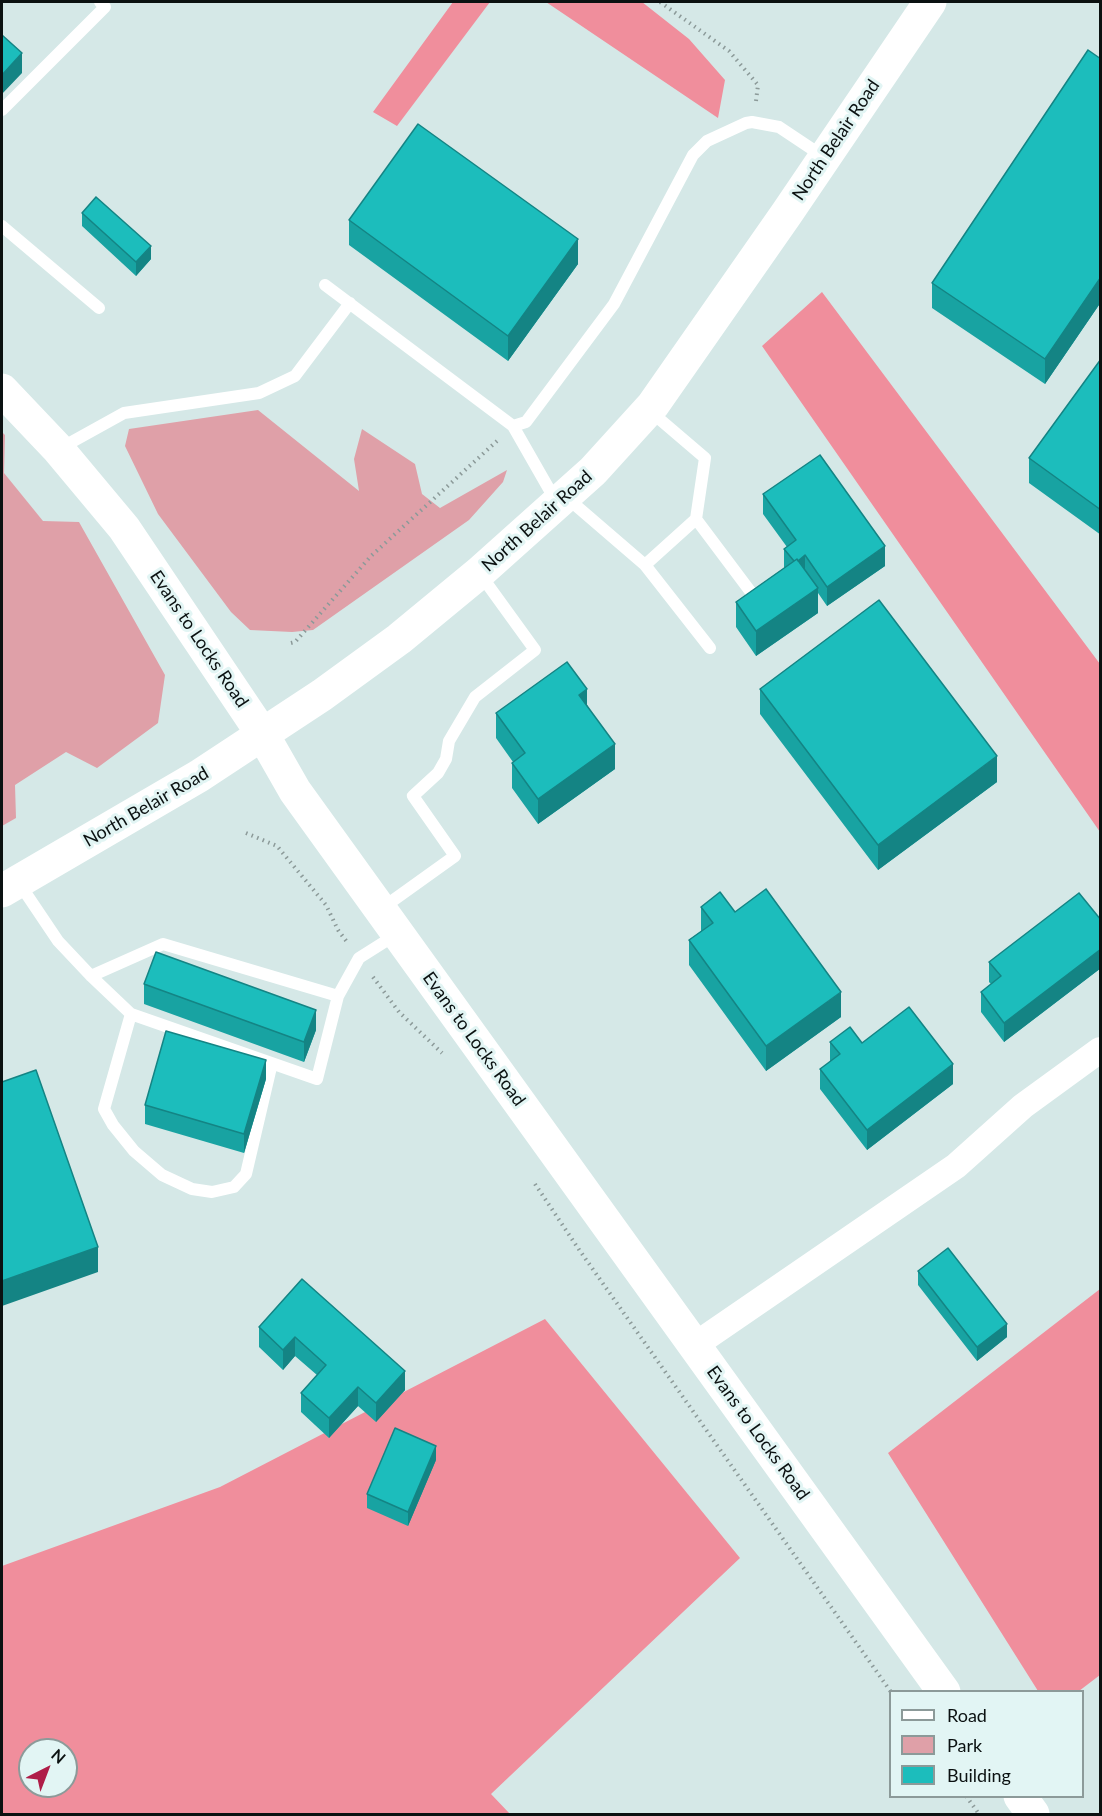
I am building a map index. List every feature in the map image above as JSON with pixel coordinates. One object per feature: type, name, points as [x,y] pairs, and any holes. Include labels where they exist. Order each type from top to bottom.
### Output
[{"type":"street","name":"North Belair Road","points":[[10,886],[199,776],[264,735],[399,639],[479,573],[593,471],[649,409],[930,2]]},
{"type":"street","name":"Evans to Locks Road","points":[[2,390],[58,449],[124,528],[264,735],[295,791],[943,1690]]},
{"type":"street","points":[[695,1345],[956,1166],[1023,1106],[1101,1050]]},
{"type":"street","points":[[1021,1798],[1033,1815]]},
{"type":"lane","points":[[2,110],[105,7],[100,2]]},
{"type":"lane","points":[[513,426],[526,422],[614,304],[693,155],[707,141],[752,122],[779,127],[824,158]]},
{"type":"lane","points":[[2,226],[99,308]]},
{"type":"lane","points":[[325,285],[513,426],[561,500],[645,565],[710,648]]},
{"type":"lane","points":[[58,449],[124,413],[259,393],[295,376],[350,303]]},
{"type":"lane","points":[[645,565],[696,519],[705,458],[649,409]]},
{"type":"lane","points":[[696,519],[759,603]]},
{"type":"lane","points":[[10,886],[91,976],[131,1014],[317,1079],[338,996],[359,958],[389,922],[455,856],[413,796],[438,773],[446,759],[450,741],[475,697],[535,650],[479,573]]},
{"type":"lane","points":[[91,976],[163,944],[338,996]]},
{"type":"lane","points":[[131,1014],[104,1109],[113,1125],[134,1151],[162,1175],[192,1190],[212,1192],[234,1187],[246,1174],[272,1063]]},
{"type":"path","points":[[660,2],[729,51],[759,85],[752,122]]},
{"type":"path","points":[[291,644],[371,555],[513,426]]},
{"type":"path","points":[[246,833],[277,846],[326,904],[338,930],[399,1012],[445,1056]]},
{"type":"path","points":[[531,1177],[580,1251],[890,1690]]},
{"type":"path","points":[[967,1798],[979,1815]]},
{"type":"green space","points":[[258,410],[359,491],[354,459],[362,429],[415,464],[422,494],[440,508],[507,470],[503,482],[469,520],[313,630],[292,632],[250,630],[231,612],[158,514],[125,446],[129,429]]},
{"type":"green space","points":[[2,432],[5,435],[4,473],[43,521],[79,522],[165,675],[158,723],[97,768],[66,752],[15,785],[16,818],[2,826]]},
{"type":"shaded area","points":[[453,2],[490,2],[397,126],[373,112]]},
{"type":"shaded area","points":[[546,2],[642,2],[689,39],[725,80],[718,118]]},
{"type":"shaded area","points":[[822,292],[1100,664],[1100,832],[762,346]]},
{"type":"shaded area","points":[[1100,1289],[1100,1675],[1080,1690],[1037,1690],[888,1453]]},
{"type":"shaded area","points":[[545,1319],[740,1558],[491,1794],[510,1814],[2,1814],[2,1566],[220,1487]]},
{"type":"building","points":[[2,35],[22,53],[2,75]]},
{"type":"building","points":[[1088,50],[1101,59],[1101,277],[1045,359],[932,283]]},
{"type":"building","points":[[418,124],[578,239],[508,336],[349,220]]},
{"type":"building","points":[[96,197],[151,246],[136,262],[82,213]]},
{"type":"building","points":[[1101,359],[1101,510],[1029,458]]},
{"type":"building","points":[[820,455],[885,546],[827,587],[805,555],[798,561],[797,559],[794,561],[784,549],[796,540],[763,494]]},
{"type":"building","points":[[797,559],[818,588],[756,631],[736,602]]},
{"type":"building","points":[[879,600],[997,756],[878,845],[760,689]]},
{"type":"building","points":[[567,662],[587,689],[579,695],[615,744],[538,799],[512,763],[525,753],[496,713]]},
{"type":"building","points":[[766,889],[841,992],[766,1046],[689,940],[713,923],[701,907],[720,892],[735,912]]},
{"type":"building","points":[[1079,893],[1101,920],[1101,949],[1004,1023],[981,992],[1001,976],[989,962]]},
{"type":"building","points":[[156,952],[316,1010],[304,1042],[144,984]]},
{"type":"building","points":[[909,1007],[953,1064],[867,1130],[820,1069],[840,1054],[830,1042],[850,1027],[862,1043]]},
{"type":"building","points":[[166,1031],[266,1060],[244,1134],[145,1105]]},
{"type":"building","points":[[36,1070],[98,1247],[2,1281],[2,1082]]},
{"type":"building","points":[[948,1248],[1007,1324],[977,1347],[918,1271]]},
{"type":"building","points":[[302,1279],[405,1371],[376,1403],[358,1387],[329,1418],[301,1393],[326,1365],[295,1337],[283,1350],[259,1327]]},
{"type":"building","points":[[395,1428],[436,1446],[408,1512],[367,1494]]}]
